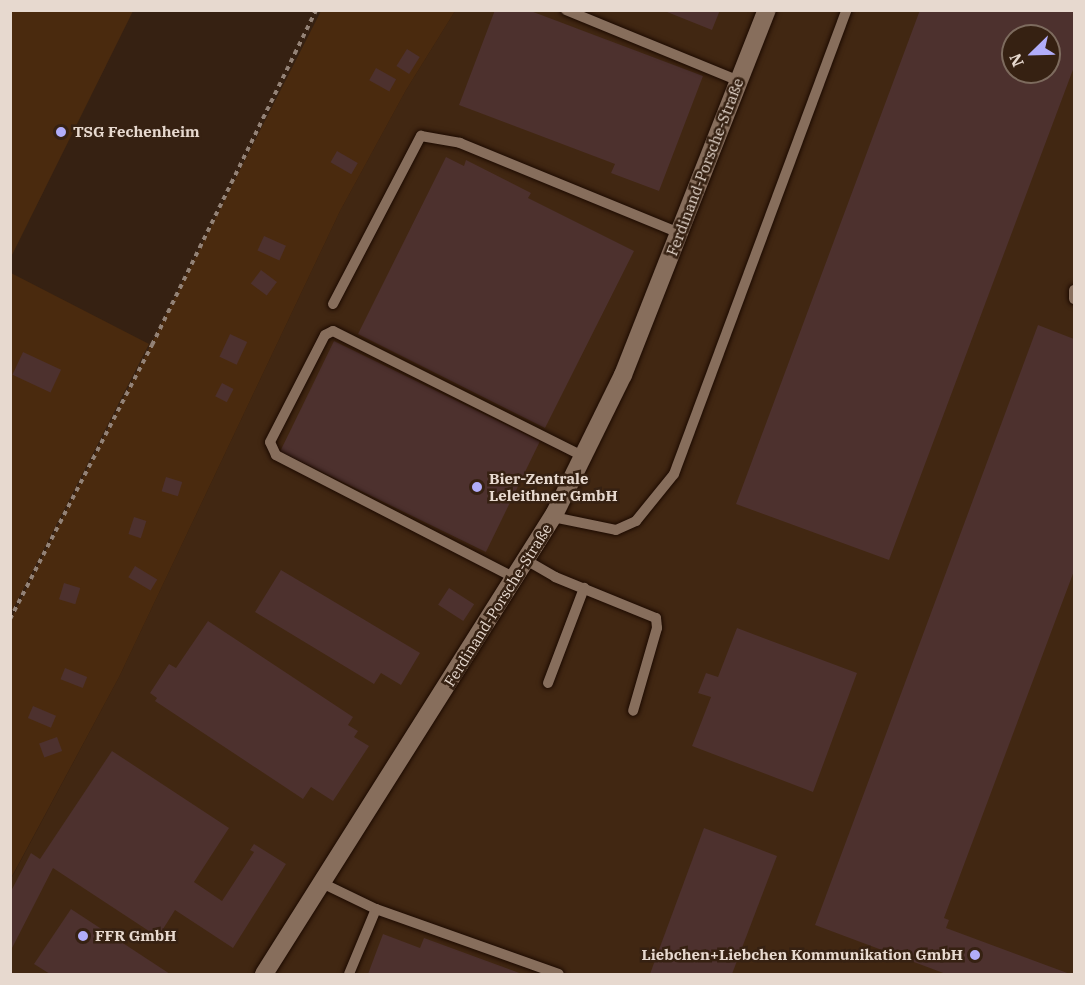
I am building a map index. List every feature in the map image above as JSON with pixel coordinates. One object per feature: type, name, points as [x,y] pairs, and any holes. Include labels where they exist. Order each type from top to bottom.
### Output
[{"type":"street","name":"Ferdinand-Porsche-Straße","points":[[264,975],[324,884],[553,517],[623,375],[767,10]]},
{"type":"lane","points":[[566,10],[739,81]]},
{"type":"lane","points":[[553,517],[616,530],[636,522],[674,474],[847,10]]},
{"type":"lane","points":[[333,304],[421,136],[460,143],[679,233]]},
{"type":"lane","points":[[1074,290],[1074,299]]},
{"type":"lane","points":[[515,578],[276,455],[270,442],[325,335],[333,331],[583,456]]},
{"type":"lane","points":[[526,560],[584,588],[656,618],[657,628],[633,711]]},
{"type":"lane","points":[[548,683],[584,588]]},
{"type":"lane","points":[[324,884],[376,909],[560,975]]},
{"type":"lane","points":[[350,975],[376,909]]},
{"type":"path","points":[[10,620],[152,345],[316,10]]},
{"type":"shaded area","name":"TSG Fechenheim","points":[[10,11],[133,11],[11,257]]},
{"type":"shaded area","points":[[321,11],[455,11],[406,90],[340,211],[119,677],[11,878],[11,619]]},
{"type":"shaded area","points":[[455,11],[1074,11],[1074,974],[11,974],[11,879],[119,677],[340,211],[406,90]]},
{"type":"shaded area","points":[[11,273],[149,344],[11,613]]},
{"type":"building","points":[[495,10],[528,10],[703,76],[659,191],[611,173],[615,164],[459,105]]},
{"type":"building","points":[[662,10],[720,10],[712,30]]},
{"type":"building","points":[[920,10],[1074,10],[1074,67],[889,560],[736,504]]},
{"type":"building","points":[[407,49],[420,57],[409,74],[396,66]]},
{"type":"building","points":[[376,68],[396,79],[389,91],[369,80]]},
{"type":"building","points":[[337,151],[358,163],[351,174],[330,162]]},
{"type":"building","points":[[446,157],[464,166],[466,160],[531,193],[528,198],[634,251],[545,428],[358,334]]},
{"type":"building","points":[[264,236],[286,246],[279,260],[257,251]]},
{"type":"building","points":[[261,270],[277,282],[267,296],[251,284]]},
{"type":"building","points":[[1038,325],[1074,339],[1074,571],[944,918],[949,920],[946,928],[1070,974],[946,974],[815,925]]},
{"type":"building","points":[[230,334],[247,342],[237,365],[219,357]]},
{"type":"building","points":[[334,341],[540,441],[486,552],[280,452]]},
{"type":"building","points":[[23,352],[61,370],[50,392],[12,375]]},
{"type":"building","points":[[222,383],[234,389],[227,402],[215,396]]},
{"type":"building","points":[[166,477],[182,482],[178,496],[162,491]]},
{"type":"building","points":[[134,517],[146,521],[141,538],[128,534]]},
{"type":"building","points":[[135,566],[157,579],[151,591],[128,577]]},
{"type":"building","points":[[281,570],[420,653],[401,685],[381,673],[374,684],[255,612]]},
{"type":"building","points":[[64,583],[80,588],[75,604],[59,599]]},
{"type":"building","points":[[449,588],[474,604],[463,621],[438,605]]},
{"type":"building","points":[[208,621],[353,717],[348,725],[358,731],[354,737],[369,746],[333,801],[311,787],[303,799],[155,701],[157,698],[150,693],[169,664],[176,668]]},
{"type":"building","points":[[737,628],[857,673],[813,792],[692,746],[711,697],[698,693],[706,673],[718,677]]},
{"type":"building","points":[[65,668],[87,677],[83,688],[61,679]]},
{"type":"building","points":[[33,706],[56,716],[51,728],[28,718]]},
{"type":"building","points":[[57,737],[62,751],[44,758],[39,743]]},
{"type":"building","points":[[112,751],[229,828],[194,882],[222,901],[254,852],[250,850],[254,844],[286,864],[233,948],[175,910],[158,937],[53,868],[10,952],[10,893],[31,853],[40,859]]},
{"type":"building","points":[[704,828],[777,856],[732,974],[650,974]]},
{"type":"building","name":"FFR GmbH","points":[[71,909],[170,974],[50,974],[34,964]]},
{"type":"building","points":[[383,934],[420,948],[424,938],[522,974],[368,974]]},
{"type":"place","name":"TSG Fechenheim","points":[[61,132]]},
{"type":"place","name":"Bier-Zentrale Leleithner GmbH","points":[[477,487]]},
{"type":"place","name":"FFR GmbH","points":[[83,936]]},
{"type":"place","name":"Liebchen+Liebchen Kommunikation GmbH","points":[[975,955]]}]
